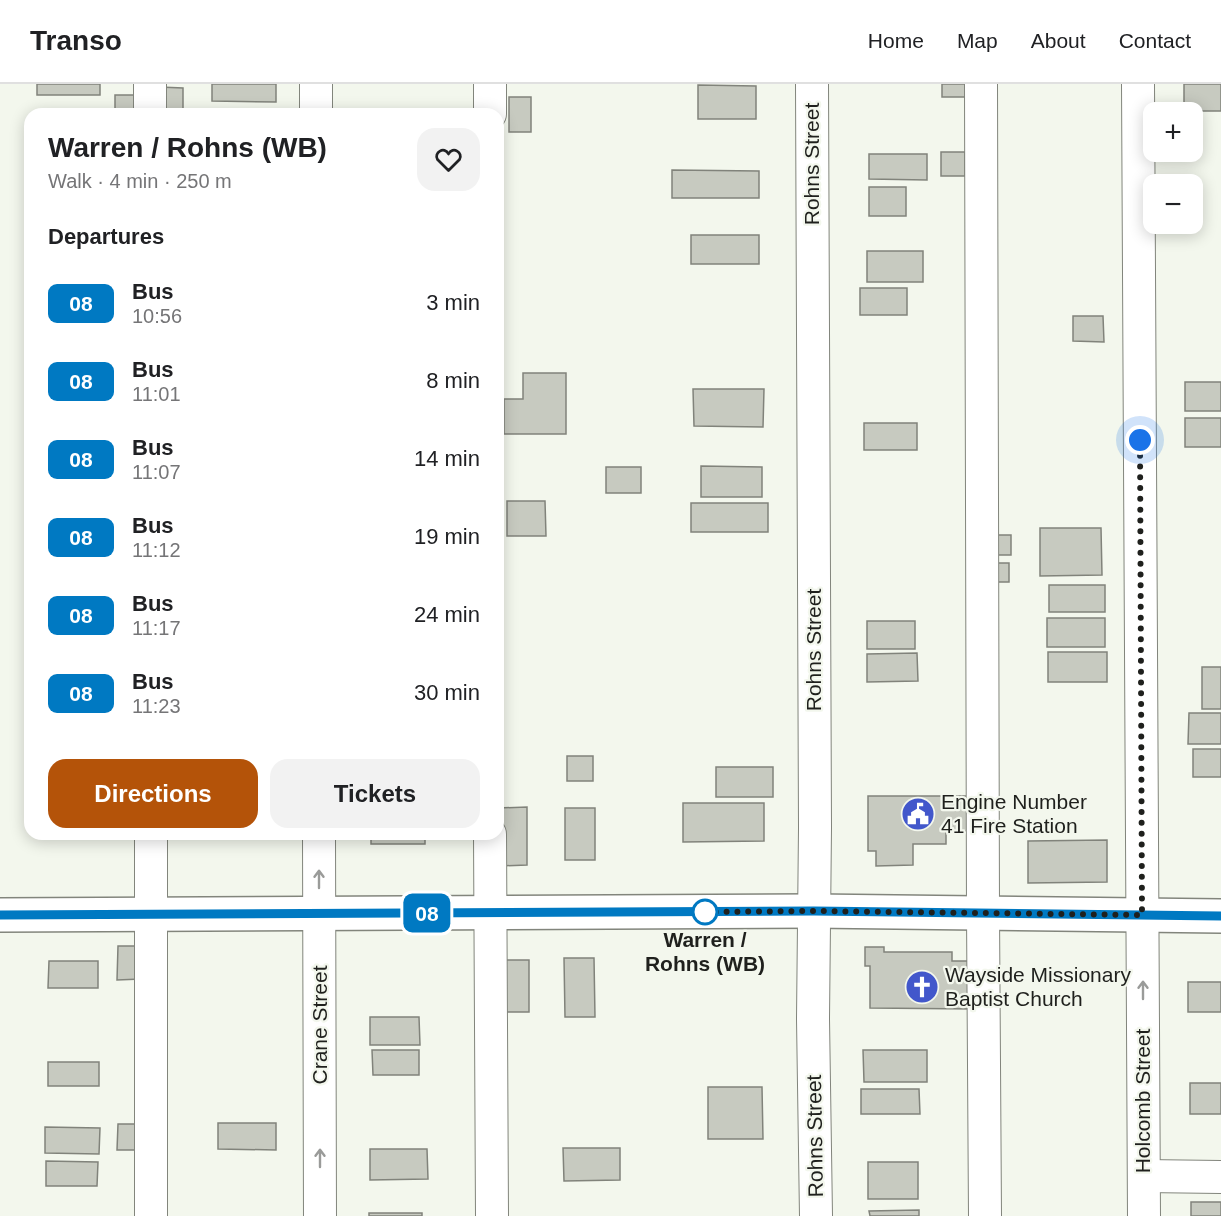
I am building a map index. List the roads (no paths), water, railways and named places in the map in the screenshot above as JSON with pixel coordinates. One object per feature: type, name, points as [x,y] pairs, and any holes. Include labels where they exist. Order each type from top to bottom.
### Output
[{"type":"main road","points":[[0,915],[814,911],[1221,916]]},
{"type":"street","points":[[150,84],[150,108]]},
{"type":"street","points":[[316,84],[316,108]]},
{"type":"street","points":[[490,84],[490,108]]},
{"type":"street","name":"Rohns Street","points":[[812,84],[815,828],[813,1019],[816,1216]]},
{"type":"street","points":[[981,84],[985,1216]]},
{"type":"street","name":"Holcomb Street","points":[[1138,84],[1144,1216]]},
{"type":"street","points":[[151,840],[151,1216]]},
{"type":"street","name":"Crane Street","points":[[319,840],[320,1216]]},
{"type":"street","points":[[490,840],[492,1216]]},
{"type":"street","points":[[1144,1176],[1221,1177]]},
{"type":"place","name":"Engine Number 41 Fire Station","points":[[918,814]]},
{"type":"place","name":"Warren / Rohns (WB)","points":[[705,912]]},
{"type":"place","name":"Wayside Missionary Baptist Church","points":[[922,987]]}]
